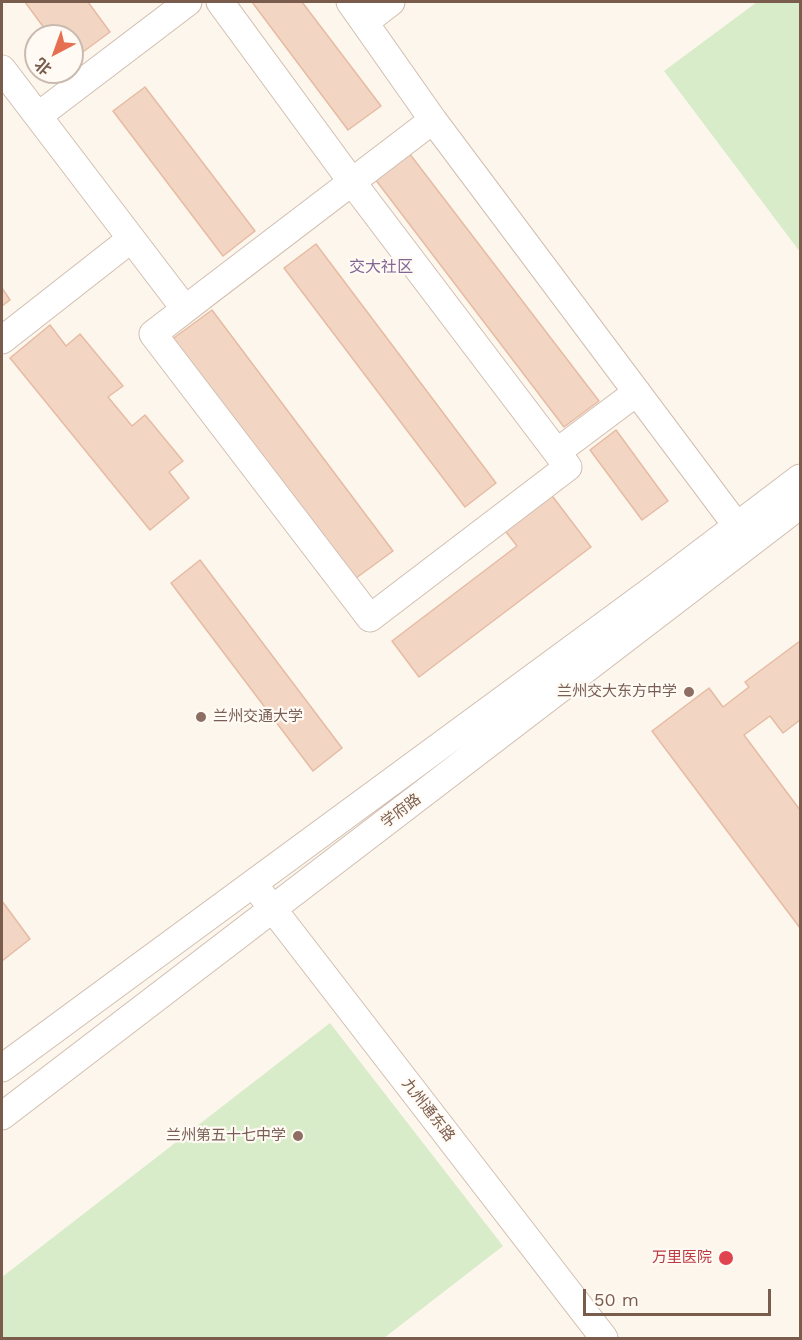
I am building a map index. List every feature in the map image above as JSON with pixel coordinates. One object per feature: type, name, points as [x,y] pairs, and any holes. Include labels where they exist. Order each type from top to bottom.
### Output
[{"type":"street","points":[[38,116],[188,2]]},
{"type":"street","points":[[220,2],[352,182],[563,459]]},
{"type":"street","points":[[391,2],[357,12],[433,120],[737,526]]},
{"type":"street","points":[[2,69],[185,309]]},
{"type":"street","points":[[433,120],[153,334],[370,618],[563,459],[637,393]]},
{"type":"street","points":[[2,340],[131,238]]},
{"type":"street","name":"学府路","points":[[2,1068],[801,478]]},
{"type":"street","name":"学府路","points":[[2,1116],[801,505]]},
{"type":"street","name":"九州通东路","points":[[251,883],[604,1338]]},
{"type":"green space","points":[[757,2],[800,2],[800,252],[664,71]]},
{"type":"green space","name":"兰州第五十七中学","points":[[330,1023],[503,1246],[384,1338],[2,1338],[2,1277]]},
{"type":"building","points":[[25,2],[88,2],[110,32],[84,51],[84,24],[41,24]]},
{"type":"building","points":[[252,2],[302,2],[381,106],[348,130]]},
{"type":"building","points":[[145,87],[255,231],[223,256],[113,111]]},
{"type":"building","points":[[409,153],[599,401],[564,427],[375,179]]},
{"type":"building","points":[[316,244],[496,483],[465,507],[284,268]]},
{"type":"building","points":[[2,288],[10,300],[2,306]]},
{"type":"building","points":[[212,310],[393,551],[352,581],[171,340]]},
{"type":"building","points":[[50,325],[66,346],[80,334],[123,386],[108,397],[132,426],[145,415],[183,461],[169,472],[189,498],[150,530],[10,358]]},
{"type":"building","points":[[616,430],[668,501],[642,520],[590,450]]},
{"type":"building","points":[[550,493],[591,547],[419,677],[392,641],[517,546],[503,528]]},
{"type":"building","points":[[200,560],[342,748],[313,771],[171,583]]},
{"type":"building","points":[[800,641],[800,720],[783,733],[770,716],[744,735],[800,810],[800,928],[652,731],[709,688],[723,707],[749,687],[745,682]]},
{"type":"building","points":[[2,901],[30,939],[2,961]]},
{"type":"place","name":"兰州交大东方中学","points":[[689,692]]},
{"type":"place","name":"兰州交通大学","points":[[201,717]]},
{"type":"place","name":"兰州第五十七中学","points":[[298,1136]]},
{"type":"place","name":"万里医院","points":[[726,1258]]},
{"type":"district","name":"交大社区","points":[[381,267]]}]
